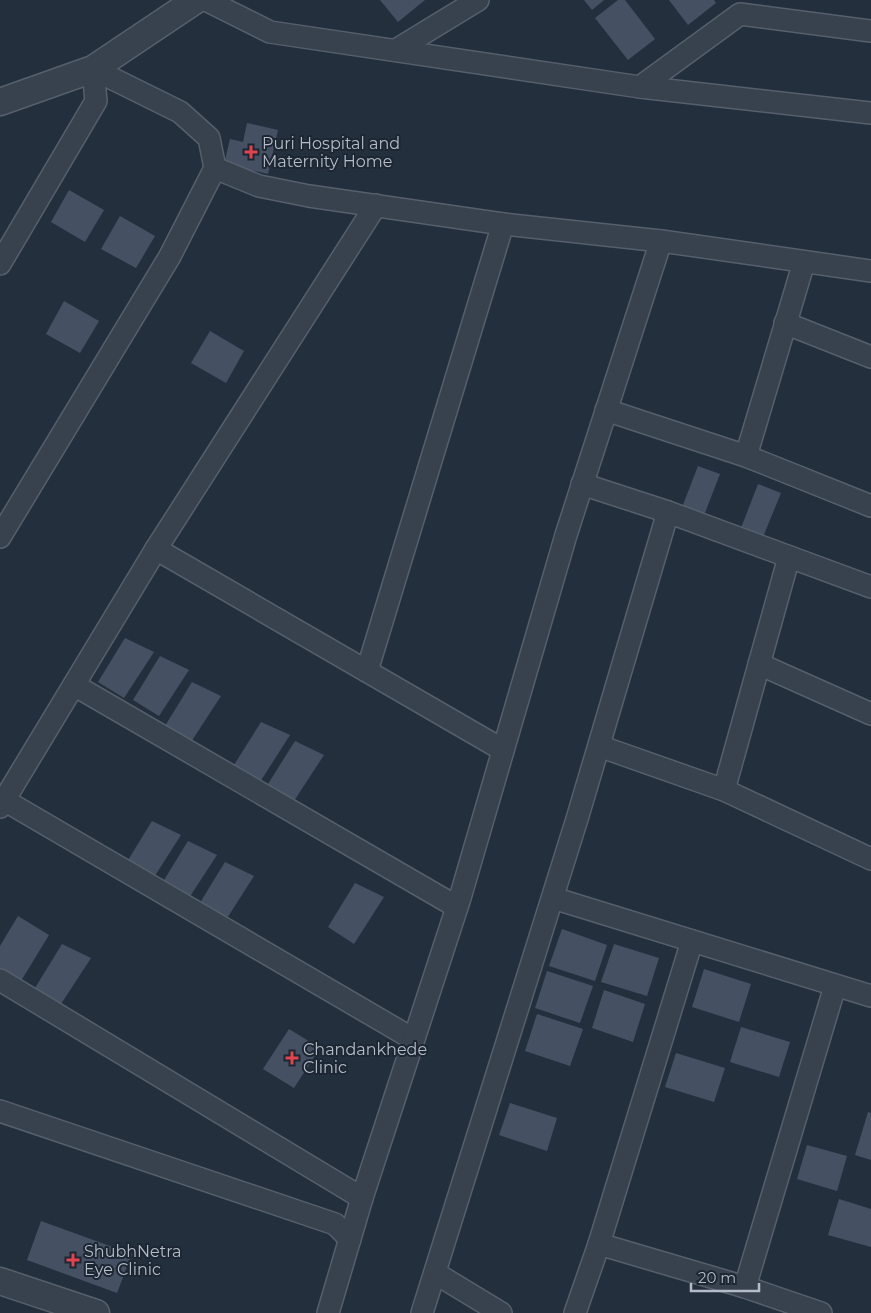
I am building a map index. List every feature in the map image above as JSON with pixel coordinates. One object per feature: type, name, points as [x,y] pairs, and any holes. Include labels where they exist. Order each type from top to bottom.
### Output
[{"type":"street","points":[[0,102],[93,69],[196,0]]},
{"type":"street","points":[[206,0],[270,32],[640,86],[871,113]]},
{"type":"street","points":[[396,50],[478,0]]},
{"type":"street","points":[[640,86],[759,0]]},
{"type":"street","points":[[740,14],[871,31]]},
{"type":"street","points":[[0,536],[170,256],[215,168],[209,138],[180,112],[93,69]]},
{"type":"street","points":[[0,264],[96,101],[93,69]]},
{"type":"street","points":[[215,168],[259,186],[309,196],[503,224],[660,242],[871,271]]},
{"type":"street","points":[[376,205],[156,549],[2,804],[413,1038]]},
{"type":"street","points":[[367,672],[503,224]]},
{"type":"street","points":[[328,1313],[362,1198],[456,907],[582,484],[660,242]]},
{"type":"street","points":[[746,456],[804,262]]},
{"type":"street","points":[[785,323],[871,357]]},
{"type":"street","points":[[606,410],[746,456],[871,506]]},
{"type":"street","points":[[582,484],[668,512],[871,587]]},
{"type":"street","points":[[422,1313],[553,898],[668,512]]},
{"type":"street","points":[[156,549],[503,750]]},
{"type":"street","points":[[724,790],[789,557]]},
{"type":"street","points":[[759,664],[871,714]]},
{"type":"street","points":[[74,685],[456,907]]},
{"type":"street","points":[[598,746],[724,790],[871,858]]},
{"type":"street","points":[[553,898],[871,996]]},
{"type":"street","points":[[575,1313],[599,1244],[692,941]]},
{"type":"street","points":[[0,980],[362,1198]]},
{"type":"street","points":[[745,1286],[835,986]]},
{"type":"street","points":[[0,1111],[335,1224],[350,1239]]},
{"type":"street","points":[[599,1244],[745,1286],[821,1313]]},
{"type":"street","points":[[435,1273],[501,1313]]},
{"type":"street","points":[[0,1282],[63,1308],[96,1313]]},
{"type":"building","points":[[380,0],[425,0],[398,22]]},
{"type":"building","points":[[584,0],[604,0],[592,10]]},
{"type":"building","points":[[618,0],[625,0],[655,39],[628,60],[595,18]]},
{"type":"building","points":[[669,0],[714,0],[716,3],[688,25]]},
{"type":"building","points":[[247,123],[278,130],[268,174],[224,164],[230,139],[243,142]]},
{"type":"building","points":[[69,190],[104,210],[85,242],[51,222]]},
{"type":"building","points":[[120,216],[155,236],[136,268],[101,249]]},
{"type":"building","points":[[64,301],[99,321],[80,353],[46,334]]},
{"type":"building","points":[[210,331],[244,351],[226,383],[191,363]]},
{"type":"building","points":[[698,466],[720,474],[703,518],[681,510]]},
{"type":"building","points":[[758,484],[781,493],[763,537],[741,528]]},
{"type":"building","points":[[125,638],[154,652],[124,698],[98,682]]},
{"type":"building","points":[[160,656],[189,670],[159,716],[133,700]]},
{"type":"building","points":[[192,682],[221,696],[191,742],[165,726]]},
{"type":"building","points":[[261,722],[290,735],[260,782],[234,765]]},
{"type":"building","points":[[295,741],[324,755],[294,801],[268,784]]},
{"type":"building","points":[[152,821],[181,835],[151,882],[125,865]]},
{"type":"building","points":[[188,841],[217,855],[187,901],[161,885]]},
{"type":"building","points":[[225,862],[254,876],[224,923],[198,906]]},
{"type":"building","points":[[355,883],[384,897],[354,944],[328,927]]},
{"type":"building","points":[[18,916],[49,935],[21,981],[0,968],[0,946]]},
{"type":"building","points":[[562,929],[607,945],[595,981],[549,966]]},
{"type":"building","points":[[62,944],[91,958],[61,1004],[35,988]]},
{"type":"building","points":[[614,944],[659,958],[647,996],[601,982]]},
{"type":"building","points":[[704,969],[751,984],[739,1022],[692,1007]]},
{"type":"building","points":[[547,971],[593,986],[580,1023],[535,1008]]},
{"type":"building","points":[[604,990],[645,1004],[633,1042],[592,1028]]},
{"type":"building","points":[[537,1014],[583,1029],[570,1066],[525,1051]]},
{"type":"building","points":[[741,1027],[790,1042],[779,1077],[730,1062]]},
{"type":"building","points":[[289,1029],[320,1048],[294,1088],[263,1069]]},
{"type":"building","points":[[676,1053],[725,1068],[714,1102],[665,1087]]},
{"type":"building","points":[[510,1103],[557,1118],[547,1151],[499,1135]]},
{"type":"building","points":[[868,1112],[871,1113],[871,1160],[855,1155]]},
{"type":"building","points":[[807,1145],[847,1156],[837,1191],[797,1179]]},
{"type":"building","points":[[839,1199],[871,1209],[871,1247],[828,1235]]},
{"type":"building","points":[[41,1221],[132,1254],[117,1293],[27,1260]]},
{"type":"place","name":"Puri Hospital and Maternity Home","points":[[251,152]]},
{"type":"place","name":"Chandankhede Clinic","points":[[292,1058]]},
{"type":"place","name":"ShubhNetra Eye Clinic","points":[[73,1260]]}]
